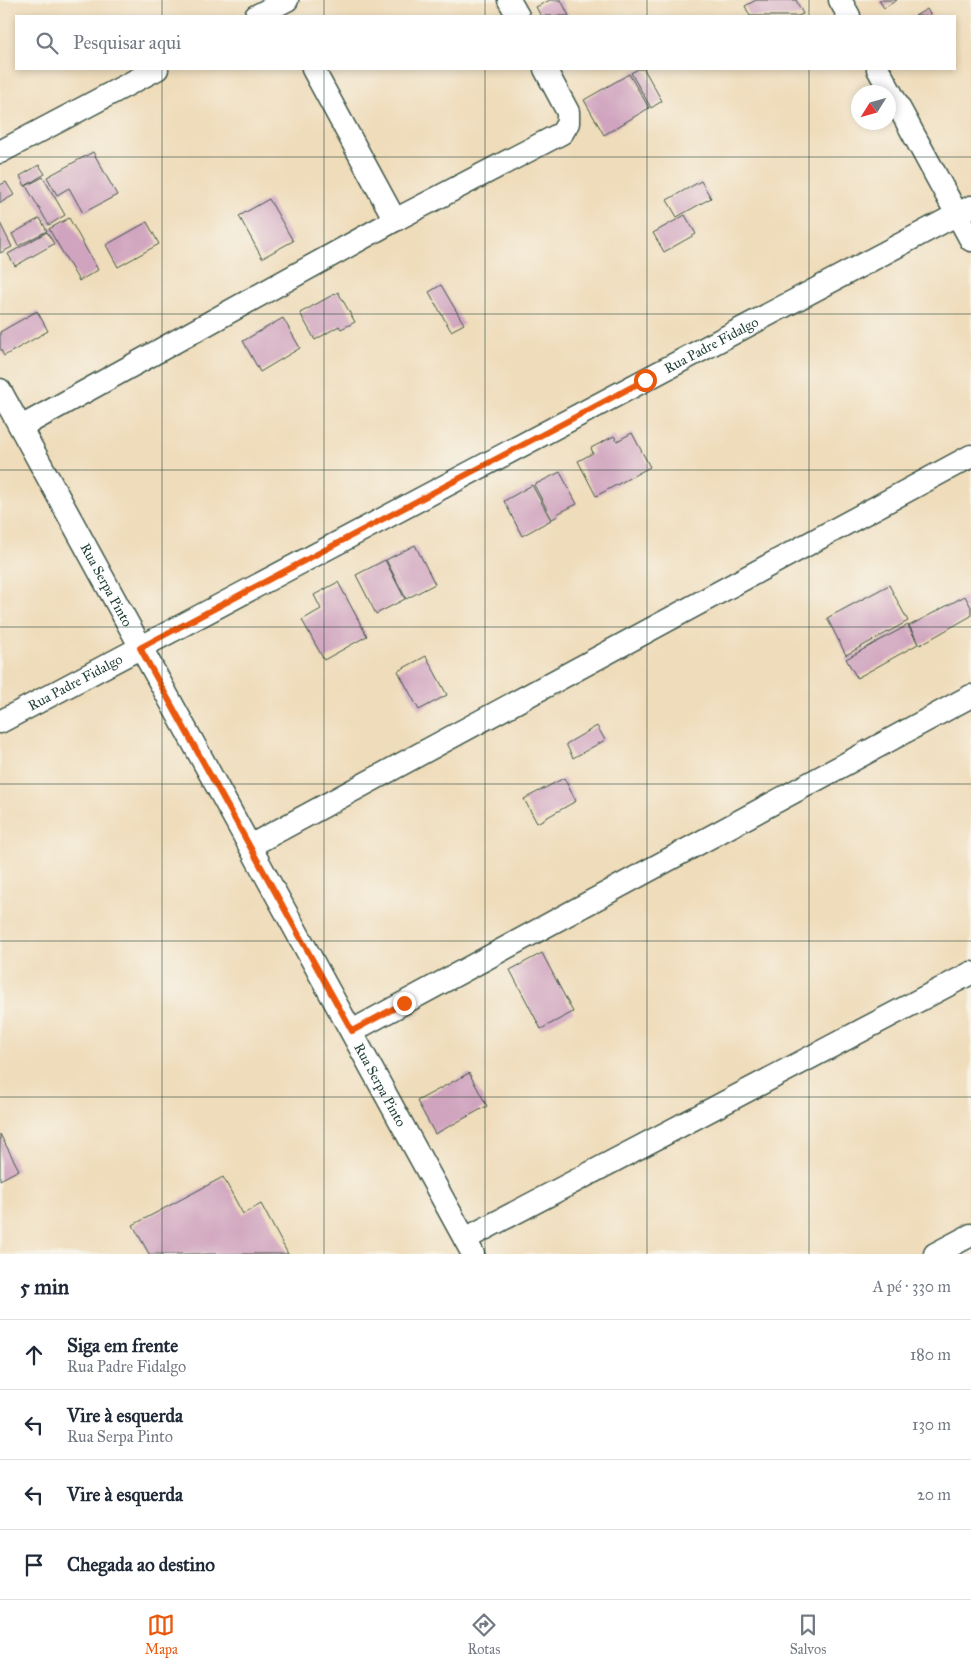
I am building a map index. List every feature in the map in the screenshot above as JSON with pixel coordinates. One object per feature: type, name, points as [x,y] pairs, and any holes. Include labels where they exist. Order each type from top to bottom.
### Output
[{"type":"street","points":[[509,0],[517,15]]},
{"type":"street","points":[[840,0],[848,15]]},
{"type":"street","points":[[259,15],[284,7]]},
{"type":"street","points":[[0,152],[155,70]]},
{"type":"street","points":[[315,70],[395,220]]},
{"type":"street","points":[[21,427],[395,220],[562,133],[568,123],[568,112],[546,70]]},
{"type":"street","points":[[879,70],[964,210],[971,240]]},
{"type":"street","name":"Rua Padre Fidalgo","points":[[0,722],[964,210]]},
{"type":"street","name":"Rua Serpa Pinto","points":[[0,390],[469,1246]]},
{"type":"street","points":[[250,846],[971,456]]},
{"type":"street","points":[[352,1031],[971,696]]},
{"type":"street","points":[[469,1246],[971,974]]},
{"type":"street","points":[[935,1254],[971,1235]]},
{"type":"building","points":[[550,0],[561,0],[568,15],[540,15],[536,7]]},
{"type":"building","points":[[756,0],[796,0],[803,14],[750,15],[745,6]]},
{"type":"building","points":[[879,0],[897,0],[884,8]]},
{"type":"building","points":[[927,9],[930,15],[917,15]]},
{"type":"building","points":[[636,70],[645,70],[662,101],[651,108],[631,73]]},
{"type":"building","points":[[629,74],[649,108],[604,135],[584,100]]},
{"type":"building","points":[[93,152],[117,195],[83,213],[69,188],[57,195],[47,177]]},
{"type":"building","points":[[39,165],[45,174],[25,186],[20,176]]},
{"type":"building","points":[[43,177],[65,215],[49,225],[26,186]]},
{"type":"building","points":[[701,181],[711,198],[677,217],[667,200]]},
{"type":"building","points":[[6,182],[14,195],[0,203],[0,185]]},
{"type":"building","points":[[269,199],[293,241],[262,258],[239,216]]},
{"type":"building","points":[[685,215],[696,234],[664,252],[653,233]]},
{"type":"building","points":[[40,218],[47,231],[18,246],[12,234]]},
{"type":"building","points":[[69,218],[98,270],[79,281],[49,229]]},
{"type":"building","points":[[147,222],[159,244],[118,267],[106,245]]},
{"type":"building","points":[[0,223],[12,247],[0,253]]},
{"type":"building","points":[[47,232],[54,244],[15,266],[8,254]]},
{"type":"building","points":[[441,285],[464,324],[451,331],[429,292]]},
{"type":"building","points":[[338,292],[355,322],[341,329],[339,326],[315,340],[300,313]]},
{"type":"building","points":[[37,311],[48,331],[4,356],[0,348],[0,332]]},
{"type":"building","points":[[283,318],[300,348],[260,372],[243,341]]},
{"type":"building","points":[[632,433],[650,467],[596,496],[578,461],[593,453],[591,448],[614,436],[617,441]]},
{"type":"building","points":[[560,472],[577,504],[557,514],[558,516],[552,519],[534,485]]},
{"type":"building","points":[[532,485],[551,520],[522,536],[504,501]]},
{"type":"building","points":[[415,545],[435,584],[406,599],[386,560]]},
{"type":"building","points":[[385,560],[405,599],[376,614],[356,575]]},
{"type":"building","points":[[338,582],[367,636],[324,660],[302,620],[321,609],[314,595]]},
{"type":"building","points":[[889,585],[908,621],[846,655],[827,618]]},
{"type":"building","points":[[965,596],[971,607],[971,616],[920,645],[909,626]]},
{"type":"building","points":[[908,625],[918,644],[857,678],[846,659]]},
{"type":"building","points":[[426,656],[447,695],[419,710],[398,671]]},
{"type":"building","points":[[597,726],[605,740],[573,758],[566,744]]},
{"type":"building","points":[[564,778],[576,801],[537,823],[524,799]]},
{"type":"building","points":[[542,953],[573,1012],[541,1029],[510,970]]},
{"type":"building","points":[[469,1073],[487,1106],[435,1134],[417,1101]]},
{"type":"building","points":[[0,1134],[19,1170],[0,1180]]},
{"type":"building","points":[[223,1177],[243,1214],[261,1204],[288,1254],[149,1254],[133,1225]]},
{"type":"route","points":[[404,1003],[352,1031],[140,648],[645,380]]}]
